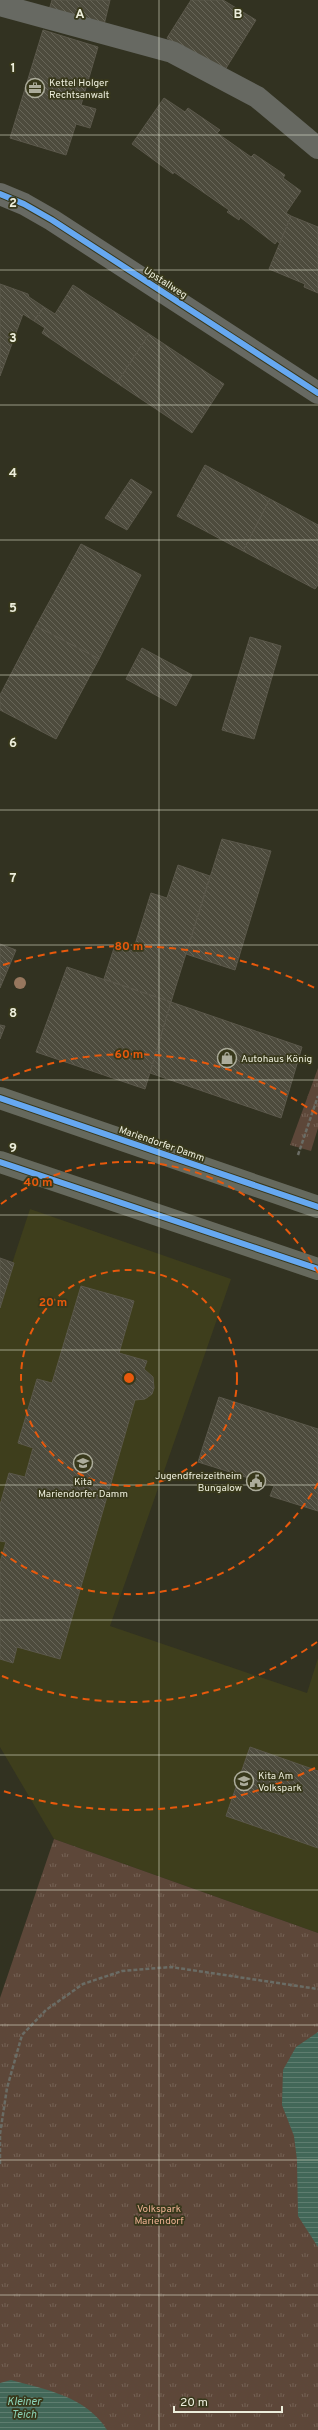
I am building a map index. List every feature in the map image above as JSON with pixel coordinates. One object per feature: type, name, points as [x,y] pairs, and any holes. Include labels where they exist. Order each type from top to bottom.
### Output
[{"type":"main road","name":"Mariendorfer Damm","points":[[0,1098],[318,1207]]},
{"type":"main road","points":[[0,1162],[318,1269]]},
{"type":"street","points":[[0,5],[172,52],[257,96],[318,148]]},
{"type":"street","name":"Upstallweg","points":[[0,194],[24,204],[52,220],[318,393]]},
{"type":"path","points":[[298,1155],[318,1096]]},
{"type":"path","points":[[0,2164],[0,2134],[7,2088],[22,2035],[46,2010],[83,1984],[122,1971],[171,1967],[318,1988]]},
{"type":"shaded area","name":"Kita Mariendorfer Damm","points":[[30,1209],[231,1279],[110,1626],[307,1693],[318,1658],[318,1933],[54,1839],[0,1747],[0,1300]]},
{"type":"green space","points":[[318,1068],[318,1128],[311,1151],[290,1145]]},
{"type":"green space","name":"Volkspark Mariendorf","points":[[54,1839],[318,1933],[318,2430],[0,2430],[0,1998]]},
{"type":"water","points":[[318,2032],[318,2247],[298,2216],[297,2160],[294,2136],[282,2105],[283,2070],[296,2047]]},
{"type":"water","name":"Kleiner Teich","points":[[11,2380],[51,2391],[77,2402],[99,2419],[107,2430],[0,2430],[0,2383]]},
{"type":"building","points":[[52,0],[110,0],[104,25],[49,10]]},
{"type":"building","points":[[191,0],[223,0],[256,20],[223,73],[167,38]]},
{"type":"building","points":[[43,30],[98,47],[81,105],[96,109],[90,128],[76,124],[66,155],[10,138]]},
{"type":"building","points":[[164,98],[185,112],[188,108],[220,130],[217,133],[251,157],[254,154],[285,175],[283,178],[301,191],[286,213],[291,216],[280,244],[277,241],[275,244],[240,217],[239,220],[227,212],[229,210],[174,172],[173,174],[132,144]]},
{"type":"building","points":[[291,216],[318,227],[318,293],[304,287],[305,284],[269,269]]},
{"type":"building","points":[[0,284],[28,294],[29,297],[44,307],[34,321],[23,314],[0,376]]},
{"type":"building","points":[[73,285],[149,334],[117,383],[42,333],[45,328],[34,321],[44,307],[55,314]]},
{"type":"building","points":[[149,334],[224,384],[192,433],[117,383]]},
{"type":"building","points":[[205,465],[270,499],[243,551],[177,516]]},
{"type":"building","points":[[131,479],[152,492],[127,530],[105,518]]},
{"type":"building","points":[[270,499],[318,525],[318,585],[315,589],[243,551]]},
{"type":"building","points":[[81,544],[141,575],[99,659],[36,626]]},
{"type":"building","points":[[36,626],[99,659],[56,739],[0,710],[0,695]]},
{"type":"building","points":[[250,637],[281,646],[254,739],[222,730]]},
{"type":"building","points":[[142,648],[192,675],[176,706],[126,679]]},
{"type":"building","points":[[222,839],[271,851],[235,970],[186,954]]},
{"type":"building","points":[[178,865],[210,876],[171,1002],[104,979],[115,945],[133,951],[151,893],[167,898]]},
{"type":"building","points":[[0,944],[16,950],[0,988]]},
{"type":"building","points":[[67,967],[171,1002],[145,1089],[36,1052]]},
{"type":"building","name":"Autohaus König","points":[[171,1002],[302,1047],[281,1118],[150,1073]]},
{"type":"building","points":[[0,1025],[5,1026],[0,1039]]},
{"type":"building","points":[[0,1258],[14,1263],[0,1308]]},
{"type":"building","points":[[81,1286],[134,1301],[119,1353],[147,1361],[144,1369],[153,1377],[154,1388],[152,1394],[145,1399],[135,1400],[60,1659],[17,1647],[13,1663],[0,1659],[0,1562],[6,1542],[0,1541],[0,1505],[9,1473],[25,1477],[33,1448],[18,1443],[37,1379],[52,1383]]},
{"type":"building","points":[[219,1397],[318,1429],[318,1511],[270,1496],[274,1486],[198,1462]]},
{"type":"building","points":[[250,1747],[318,1771],[318,1848],[226,1816]]},
{"type":"cycle path","points":[[0,194],[24,204],[52,220],[318,393]]},
{"type":"cycle path","points":[[0,1098],[318,1207]]},
{"type":"cycle path","points":[[0,1162],[318,1269]]},
{"type":"place","name":"Kettel Holger Rechtsanwalt","points":[[35,88]]},
{"type":"place","name":"Autohaus König","points":[[227,1058]]},
{"type":"place","name":"Kita Mariendorfer Damm","points":[[83,1463]]},
{"type":"place","name":"Jugendfreizeitheim Bungalow","points":[[256,1481]]},
{"type":"place","name":"Kita Am Volkspark","points":[[244,1781]]}]
